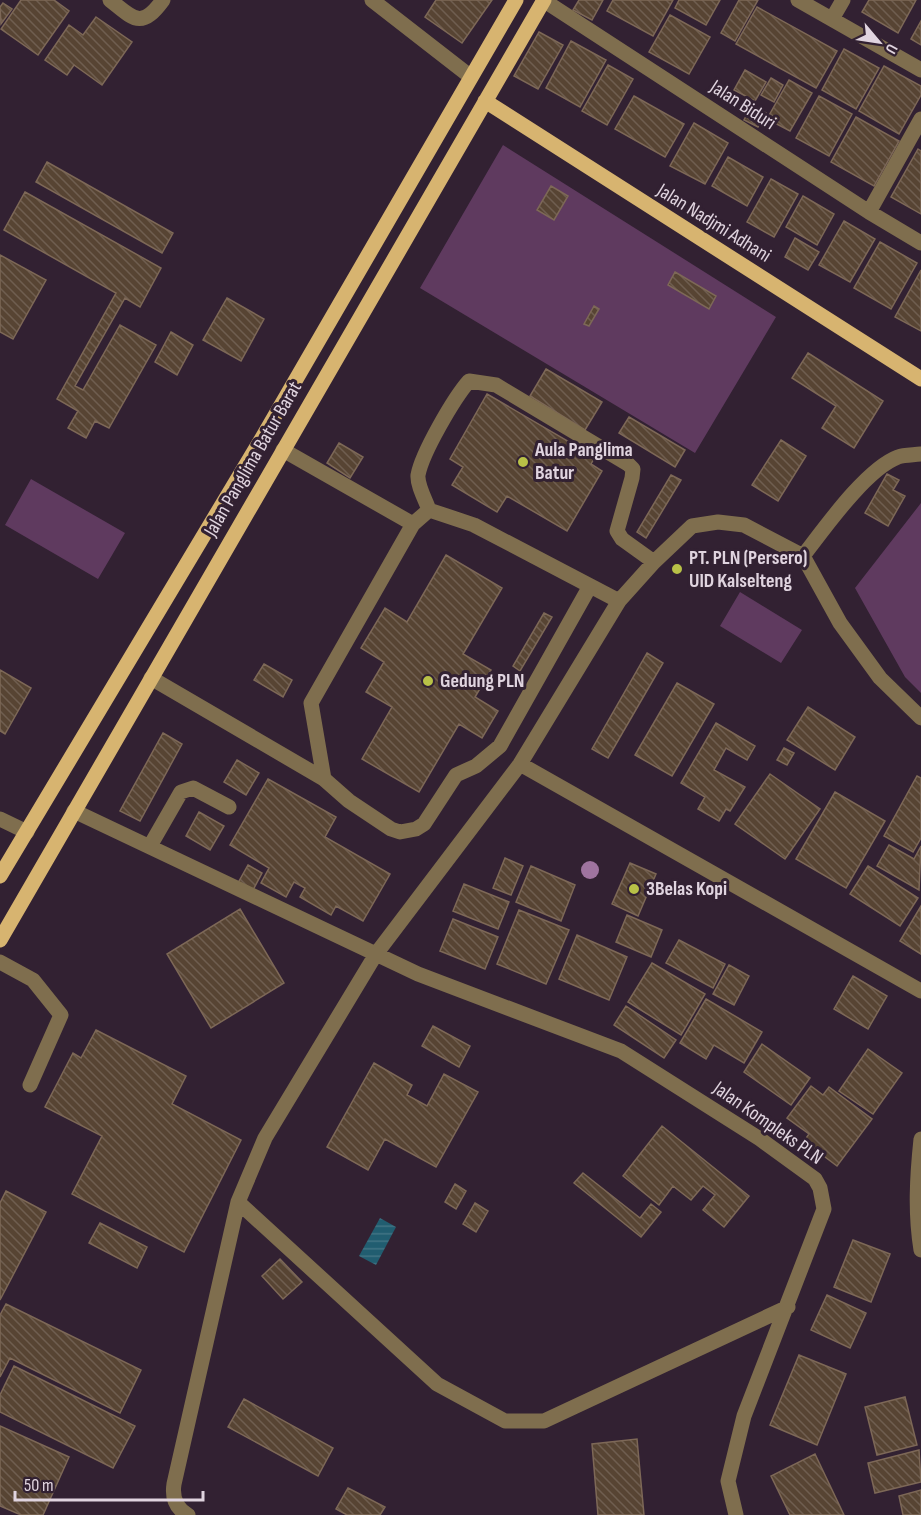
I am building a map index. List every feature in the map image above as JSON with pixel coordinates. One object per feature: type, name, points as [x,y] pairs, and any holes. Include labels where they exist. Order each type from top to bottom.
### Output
[{"type":"main road","name":"Jalan Panglima Batur Barat","points":[[1,870],[27,832],[262,438],[516,0]]},
{"type":"main road","name":"Jalan Panglima Batur Barat","points":[[0,940],[544,0]]},
{"type":"main road","name":"Jalan Nadjmi Adhani","points":[[485,101],[921,379]]},
{"type":"main road","points":[[375,240],[396,254]]},
{"type":"main road","points":[[262,438],[283,450]]},
{"type":"street","points":[[110,0],[134,19],[141,20],[152,15],[162,0]]},
{"type":"street","points":[[372,0],[471,77]]},
{"type":"street","name":"Jalan Biduri","points":[[544,0],[869,212],[921,243]]},
{"type":"street","points":[[798,0],[921,70]]},
{"type":"street","points":[[832,19],[843,0]]},
{"type":"street","points":[[869,212],[921,118]]},
{"type":"street","points":[[429,510],[417,477],[424,458],[459,393],[469,381],[496,385],[633,469],[617,531],[622,539],[654,562]]},
{"type":"street","points":[[283,450],[413,524]]},
{"type":"street","points":[[803,556],[840,509],[876,471],[897,457],[921,454]]},
{"type":"street","points":[[324,779],[311,703],[413,524],[429,510]]},
{"type":"street","points":[[429,510],[474,525],[619,601]]},
{"type":"street","points":[[188,1515],[176,1505],[172,1493],[238,1202],[265,1138],[376,954],[520,764],[619,601],[654,562],[692,526],[718,522],[744,525],[803,556],[840,623],[880,678],[921,718]]},
{"type":"street","points":[[151,678],[324,779],[349,801],[391,829],[400,832],[424,824],[456,775],[476,766],[500,746],[590,586]]},
{"type":"street","points":[[520,764],[921,991]]},
{"type":"street","points":[[150,846],[181,792],[193,788],[229,807]]},
{"type":"street","name":"Jalan Kompleks PLN","points":[[74,811],[418,974],[621,1051],[799,1166],[815,1179],[820,1188],[824,1209],[744,1416],[728,1481],[736,1515]]},
{"type":"street","points":[[0,819],[27,832]]},
{"type":"street","points":[[0,962],[33,980],[61,1015],[30,1085]]},
{"type":"street","points":[[921,1139],[917,1179],[917,1225],[921,1250]]},
{"type":"street","points":[[238,1202],[437,1384],[505,1421],[544,1421],[788,1307]]},
{"type":"shaded area","points":[[503,145],[776,317],[695,453],[420,288]]},
{"type":"shaded area","points":[[31,479],[125,533],[98,579],[5,525]]},
{"type":"shaded area","points":[[921,503],[921,693],[905,677],[855,588]]},
{"type":"shaded area","points":[[740,592],[802,630],[781,663],[720,626]]},
{"type":"water","points":[[380,1218],[396,1227],[376,1265],[359,1256]]},
{"type":"building","points":[[21,0],[54,0],[69,11],[38,55],[1,29]]},
{"type":"building","points":[[436,0],[492,0],[462,43],[425,17]]},
{"type":"building","points":[[579,0],[603,0],[592,20],[573,10]]},
{"type":"building","points":[[613,0],[673,0],[653,36],[607,11]]},
{"type":"building","points":[[679,0],[720,0],[706,25],[675,8]]},
{"type":"building","points":[[739,0],[758,0],[735,41],[721,33]]},
{"type":"building","points":[[869,0],[916,0],[898,33],[862,12]]},
{"type":"building","points":[[3,3],[12,9],[1,24],[0,7]]},
{"type":"building","points":[[757,7],[837,51],[816,88],[736,44]]},
{"type":"building","points":[[670,15],[710,37],[689,74],[649,52]]},
{"type":"building","points":[[96,17],[132,42],[102,85],[74,65],[67,75],[45,60],[69,25],[83,35]]},
{"type":"building","points":[[921,21],[921,45],[911,39]]},
{"type":"building","points":[[539,32],[563,45],[538,89],[514,76]]},
{"type":"building","points":[[571,41],[606,60],[580,107],[546,88]]},
{"type":"building","points":[[844,49],[879,68],[856,109],[822,90]]},
{"type":"building","points":[[608,65],[633,79],[607,125],[582,111]]},
{"type":"building","points":[[884,66],[921,86],[921,95],[899,134],[859,111]]},
{"type":"building","points":[[745,70],[766,82],[755,101],[734,90]]},
{"type":"building","points":[[771,78],[783,85],[774,102],[761,95]]},
{"type":"building","points":[[789,80],[812,93],[790,131],[767,119]]},
{"type":"building","points":[[634,96],[684,124],[665,157],[615,129]]},
{"type":"building","points":[[819,96],[852,114],[829,156],[796,138]]},
{"type":"building","points":[[752,105],[766,113],[758,127],[744,120]]},
{"type":"building","points":[[856,117],[899,141],[874,186],[831,162]]},
{"type":"building","points":[[694,123],[728,143],[705,184],[670,166]]},
{"type":"building","points":[[918,149],[921,151],[921,214],[891,197]]},
{"type":"building","points":[[728,157],[763,177],[747,206],[712,186]]},
{"type":"building","points":[[47,162],[173,233],[162,253],[36,182]]},
{"type":"building","points":[[771,179],[798,194],[774,237],[747,222]]},
{"type":"building","points":[[551,186],[568,196],[554,220],[537,210]]},
{"type":"building","points":[[25,192],[161,268],[140,307],[125,298],[75,386],[83,390],[120,325],[156,345],[109,428],[95,421],[86,438],[68,428],[78,411],[57,399],[116,293],[4,230]]},
{"type":"building","points":[[803,196],[834,214],[817,245],[786,227]]},
{"type":"building","points":[[844,221],[875,239],[850,282],[819,265]]},
{"type":"building","points":[[795,238],[819,252],[808,270],[785,257]]},
{"type":"building","points":[[880,242],[917,263],[891,309],[854,288]]},
{"type":"building","points":[[0,255],[46,280],[13,339],[0,332]]},
{"type":"building","points":[[921,270],[921,331],[895,317]]},
{"type":"building","points":[[675,272],[716,296],[709,309],[668,285]]},
{"type":"building","points":[[227,298],[264,319],[241,361],[203,340]]},
{"type":"building","points":[[594,306],[599,309],[589,326],[584,324]]},
{"type":"building","points":[[171,332],[193,345],[177,375],[155,362]]},
{"type":"building","points":[[808,353],[883,401],[854,448],[822,428],[836,406],[792,378]]},
{"type":"building","points":[[546,369],[602,402],[585,430],[530,396]]},
{"type":"building","name":"Aula Panglima Batur","points":[[487,394],[595,457],[591,464],[602,471],[567,531],[507,496],[497,512],[452,485],[463,467],[450,459]]},
{"type":"building","points":[[629,417],[685,450],[675,467],[619,433]]},
{"type":"building","points":[[781,440],[806,456],[778,501],[752,485]]},
{"type":"building","points":[[339,443],[363,457],[350,478],[327,463]]},
{"type":"building","points":[[887,474],[899,480],[893,490],[905,496],[888,526],[865,513]]},
{"type":"building","points":[[671,475],[681,480],[646,538],[637,532]]},
{"type":"building","name":"Gedung PLN","points":[[446,555],[502,588],[463,654],[491,670],[475,697],[498,711],[482,738],[459,724],[419,792],[362,759],[392,707],[366,692],[384,662],[361,648],[385,608],[407,622]]},
{"type":"building","points":[[544,613],[552,617],[520,671],[513,666]]},
{"type":"building","points":[[647,653],[663,663],[608,758],[592,749]]},
{"type":"building","points":[[264,664],[292,680],[283,697],[254,680]]},
{"type":"building","points":[[0,670],[31,688],[5,734],[0,731]]},
{"type":"building","points":[[677,683],[714,704],[672,776],[635,755]]},
{"type":"building","points":[[808,707],[855,737],[835,770],[787,740]]},
{"type":"building","points":[[716,723],[755,746],[747,760],[726,748],[714,770],[745,787],[730,811],[726,809],[719,821],[698,809],[705,797],[681,783]]},
{"type":"building","points":[[163,733],[182,744],[140,821],[120,811]]},
{"type":"building","points":[[784,748],[794,753],[787,765],[777,760]]},
{"type":"building","points":[[237,760],[259,773],[246,795],[224,782]]},
{"type":"building","points":[[770,774],[820,809],[785,859],[735,824]]},
{"type":"building","points":[[917,776],[921,778],[921,838],[913,852],[884,836]]},
{"type":"building","points":[[268,779],[336,817],[325,837],[390,874],[363,921],[336,906],[331,915],[300,897],[305,888],[294,882],[286,897],[261,883],[269,868],[230,845]]},
{"type":"building","points":[[835,792],[885,821],[846,888],[796,859]]},
{"type":"building","points":[[199,812],[224,826],[210,850],[186,836]]},
{"type":"building","points":[[889,845],[914,859],[921,846],[919,890],[877,866]]},
{"type":"building","points":[[505,858],[523,866],[511,895],[493,888]]},
{"type":"building","name":"3Belas Kopi","points":[[630,863],[656,874],[638,916],[612,904]]},
{"type":"building","points":[[248,865],[262,873],[252,892],[238,883]]},
{"type":"building","points":[[531,866],[575,885],[561,921],[516,902]]},
{"type":"building","points":[[868,866],[918,898],[900,926],[850,894]]},
{"type":"building","points":[[464,884],[509,902],[498,929],[453,911]]},
{"type":"building","points":[[921,906],[921,954],[900,941]]},
{"type":"building","points":[[240,909],[284,983],[211,1028],[167,954]]},
{"type":"building","points":[[519,910],[569,930],[546,984],[497,964]]},
{"type":"building","points":[[627,915],[662,930],[651,957],[616,942]]},
{"type":"building","points":[[453,919],[498,937],[485,969],[440,951]]},
{"type":"building","points":[[577,935],[627,957],[609,1000],[559,979]]},
{"type":"building","points":[[679,940],[725,964],[713,988],[666,963]]},
{"type":"building","points":[[652,963],[705,994],[681,1035],[628,1002]]},
{"type":"building","points":[[729,965],[749,976],[734,1005],[713,994]]},
{"type":"building","points":[[853,976],[887,996],[868,1029],[834,1009]]},
{"type":"building","points":[[706,999],[762,1032],[744,1063],[714,1045],[706,1059],[680,1043]]},
{"type":"building","points":[[626,1006],[676,1040],[664,1058],[614,1025]]},
{"type":"building","points":[[433,1026],[470,1046],[459,1067],[422,1046]]},
{"type":"building","points":[[96,1030],[186,1076],[172,1104],[241,1140],[184,1252],[72,1194],[102,1136],[45,1107],[73,1053],[81,1058]]},
{"type":"building","points":[[762,1044],[810,1078],[791,1105],[744,1072]]},
{"type":"building","points":[[868,1049],[902,1073],[873,1114],[839,1091]]},
{"type":"building","points":[[374,1063],[412,1085],[407,1095],[427,1106],[444,1074],[478,1092],[436,1167],[385,1139],[368,1170],[327,1147]]},
{"type":"building","points":[[811,1086],[823,1095],[829,1087],[872,1119],[837,1166],[804,1141],[809,1134],[787,1118]]},
{"type":"building","points":[[662,1126],[749,1196],[724,1227],[703,1210],[715,1195],[703,1186],[691,1200],[673,1186],[659,1205],[623,1176]]},
{"type":"building","points":[[583,1173],[640,1218],[651,1204],[661,1212],[641,1237],[574,1183]]},
{"type":"building","points":[[455,1184],[466,1191],[456,1209],[445,1202]]},
{"type":"building","points":[[6,1191],[46,1212],[0,1300],[0,1203]]},
{"type":"building","points":[[475,1203],[488,1211],[476,1232],[463,1224]]},
{"type":"building","points":[[100,1223],[147,1247],[137,1268],[89,1243]]},
{"type":"building","points":[[853,1240],[890,1254],[871,1302],[834,1287]]},
{"type":"building","points":[[280,1259],[302,1282],[283,1299],[262,1276]]},
{"type":"building","points":[[827,1295],[866,1313],[850,1348],[811,1330]]},
{"type":"building","points":[[6,1304],[141,1370],[120,1413],[10,1358],[0,1377],[0,1315]]},
{"type":"building","points":[[799,1355],[846,1374],[817,1445],[770,1425]]},
{"type":"building","points":[[14,1366],[135,1426],[113,1468],[0,1412],[0,1395]]},
{"type":"building","points":[[905,1397],[917,1445],[877,1455],[865,1407]]},
{"type":"building","points":[[244,1399],[333,1448],[318,1476],[228,1427]]},
{"type":"building","points":[[0,1426],[69,1457],[43,1515],[21,1515],[0,1506]]},
{"type":"building","points":[[637,1439],[644,1515],[598,1515],[592,1444]]},
{"type":"building","points":[[919,1450],[921,1482],[875,1493],[868,1463]]},
{"type":"building","points":[[815,1454],[844,1515],[790,1515],[771,1476]]},
{"type":"building","points":[[348,1488],[385,1507],[380,1515],[347,1515],[336,1509]]},
{"type":"building","points":[[921,1490],[921,1515],[903,1515],[899,1496]]},
{"type":"place","name":"Aula Panglima Batur","points":[[523,462]]},
{"type":"place","name":"PT. PLN (Persero) UID Kalselteng","points":[[677,569]]},
{"type":"place","name":"Gedung PLN","points":[[428,681]]},
{"type":"place","name":"3Belas Kopi","points":[[634,889]]}]
